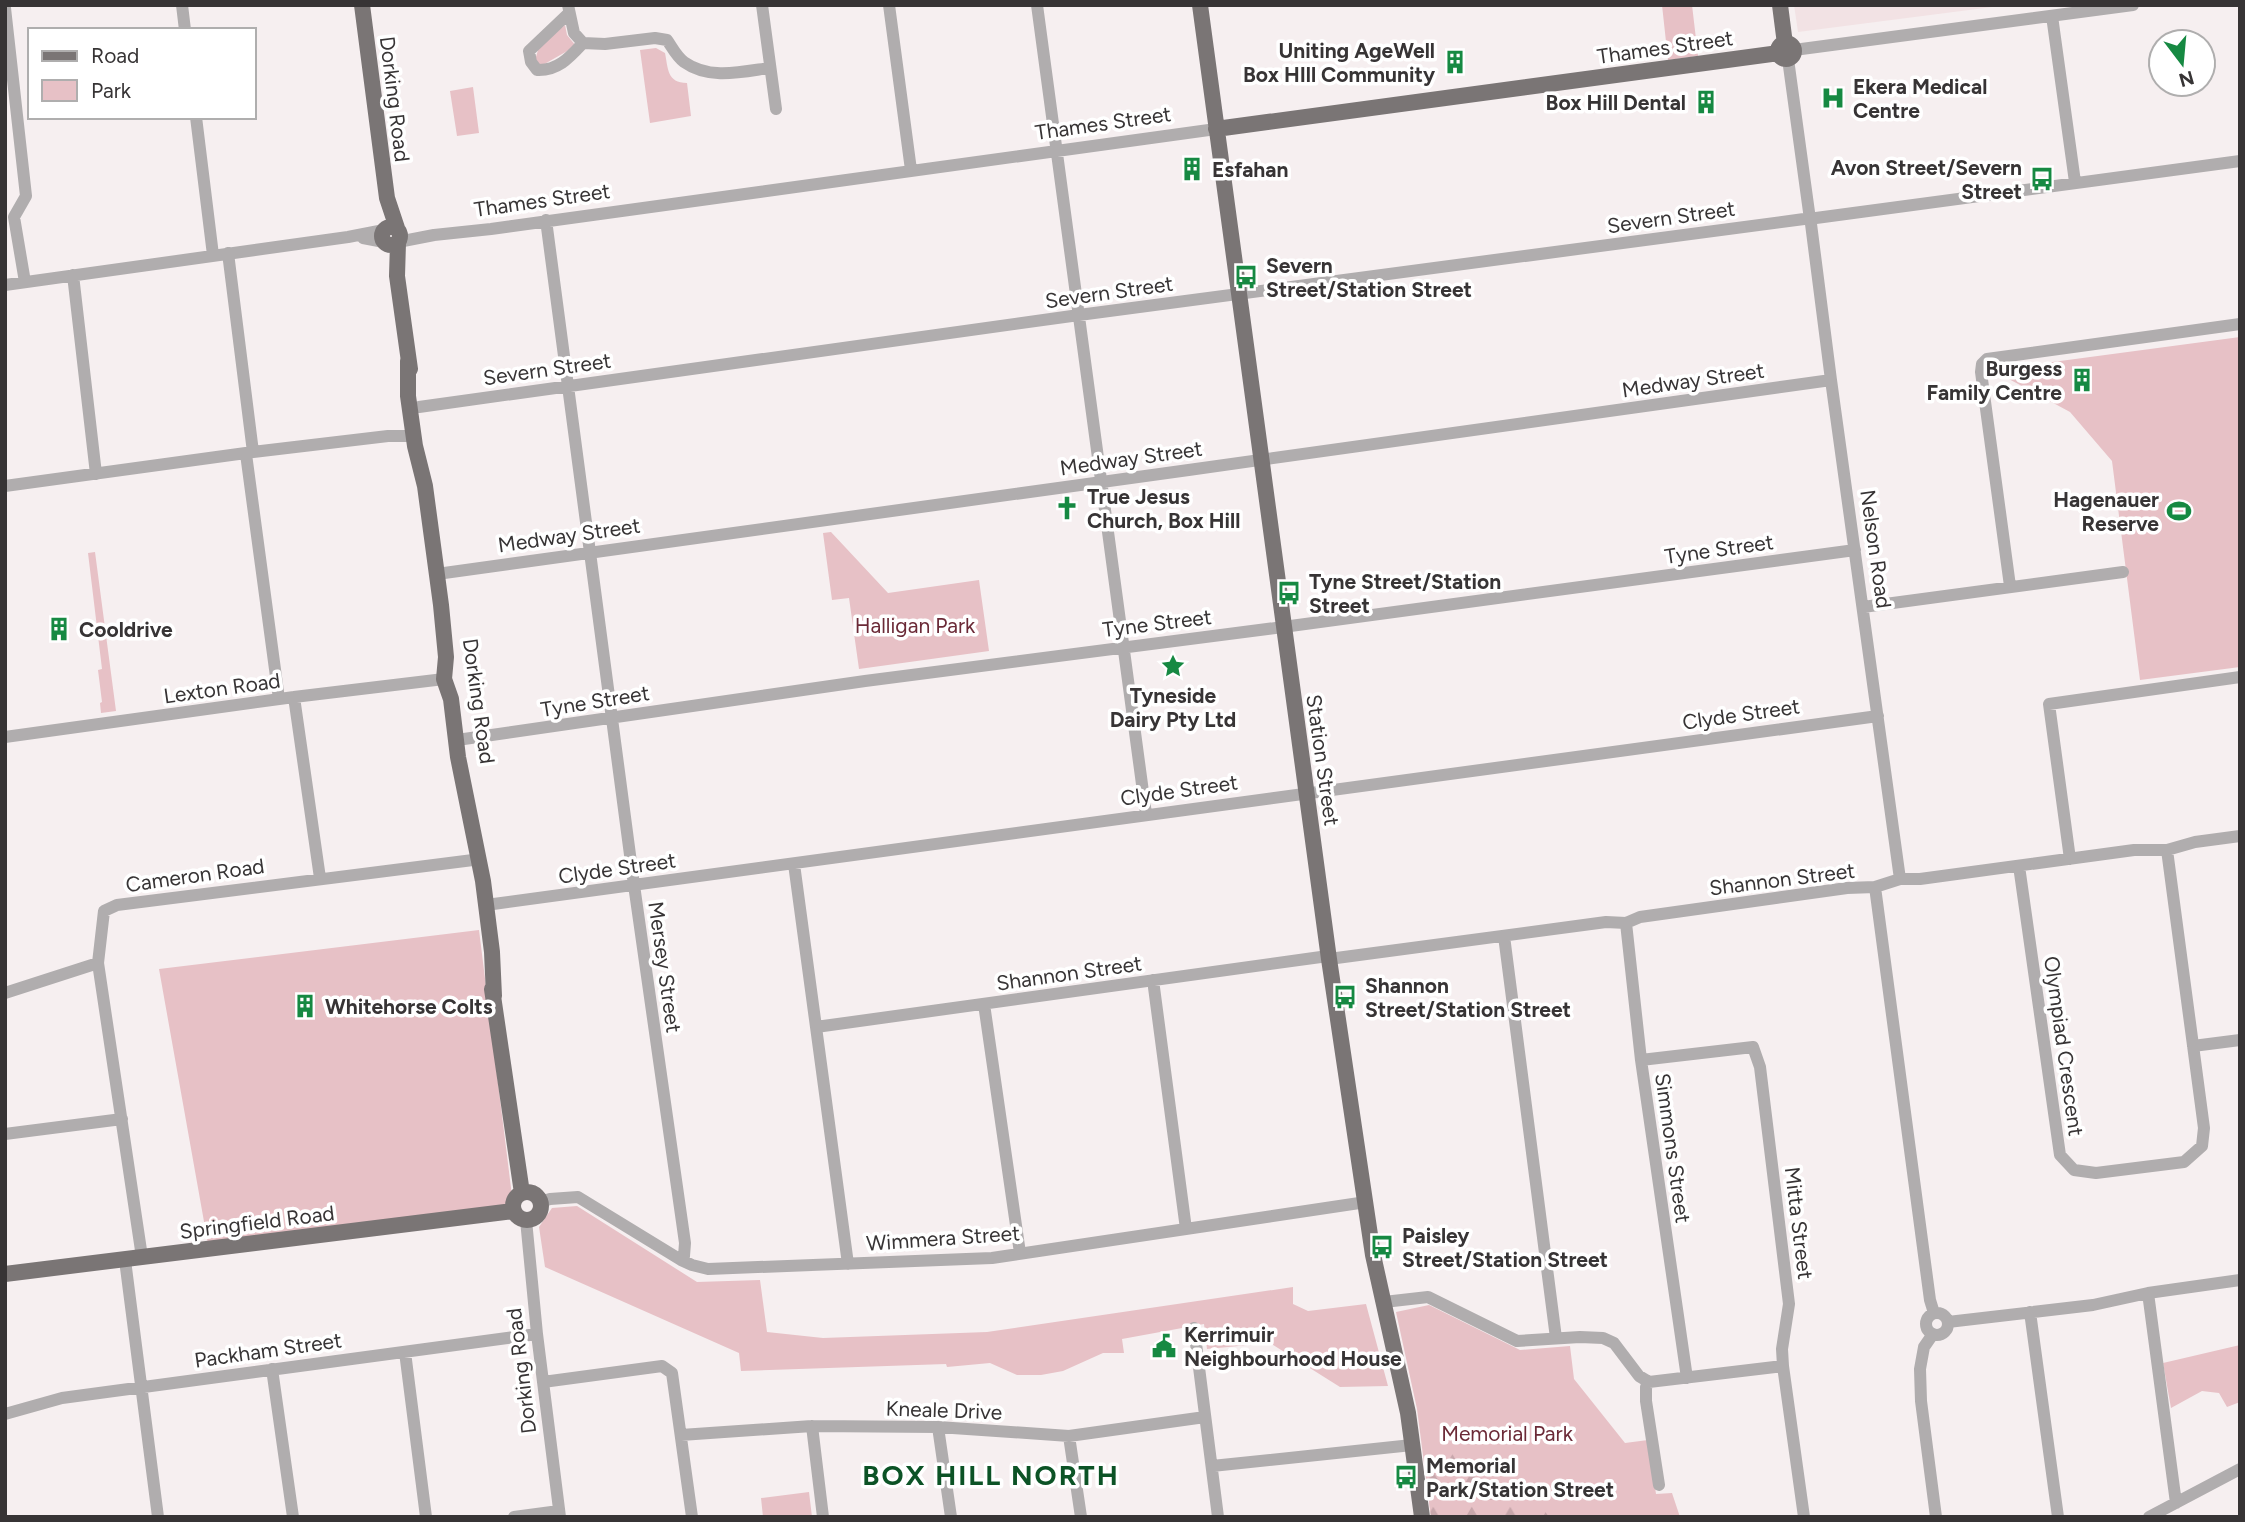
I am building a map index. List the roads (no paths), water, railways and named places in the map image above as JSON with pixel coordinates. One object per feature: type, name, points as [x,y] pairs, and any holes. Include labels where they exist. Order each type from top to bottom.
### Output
[{"type":"main road","name":"Dorking Road","points":[[362,5],[408,361],[419,407],[425,486]]},
{"type":"main road","name":"Station Street","points":[[1199,5],[1328,958],[1373,1255],[1408,1413],[1422,1517]]},
{"type":"main road","name":"Nelson Road","points":[[1780,5],[1786,51]]},
{"type":"main road","name":"Thames Street","points":[[1216,129],[1786,51]]},
{"type":"main road","name":"Dorking Road","points":[[408,361],[408,397],[425,486],[441,605],[446,657],[444,679],[451,699],[458,757],[486,905],[488,950]]},
{"type":"main road","name":"Dorking Road","points":[[441,605],[453,651],[453,679],[459,696],[468,804]]},
{"type":"main road","name":"Dorking Road","points":[[476,860],[473,878],[488,950],[522,1193]]},
{"type":"main road","points":[[522,1193],[535,1195],[540,1202],[539,1214],[531,1220],[520,1216],[514,1199],[522,1193]]},
{"type":"main road","name":"Springfield Road","points":[[5,1274],[520,1216]]},
{"type":"street","points":[[182,5],[185,28]]},
{"type":"street","points":[[762,5],[776,109]]},
{"type":"street","points":[[889,5],[911,170]]},
{"type":"street","points":[[1037,5],[1146,814]]},
{"type":"street","name":"Thames Street","points":[[1786,51],[2133,5]]},
{"type":"street","points":[[5,8],[26,196],[15,217],[25,282]]},
{"type":"street","points":[[568,9],[574,33],[583,43],[605,44],[655,38],[667,40],[684,62],[702,70],[724,74],[769,68]]},
{"type":"street","points":[[568,9],[529,51],[531,62],[537,70],[548,71],[566,61],[583,43]]},
{"type":"street","points":[[2052,16],[2075,183]]},
{"type":"street","name":"Nelson Road","points":[[1786,51],[1900,879]]},
{"type":"street","points":[[196,119],[213,255]]},
{"type":"street","name":"Thames Street","points":[[5,285],[348,237],[434,235],[1216,129]]},
{"type":"street","name":"Severn Street","points":[[419,407],[1079,315],[2240,160]]},
{"type":"street","name":"Mersey Street","points":[[546,220],[634,885],[685,1242],[684,1256],[681,1259]]},
{"type":"street","points":[[228,253],[279,699]]},
{"type":"street","points":[[73,275],[96,474]]},
{"type":"street","points":[[2010,586],[1982,364],[1987,359],[2240,324]]},
{"type":"street","name":"Medway Street","points":[[437,574],[822,518],[1101,482],[1831,380]]},
{"type":"street","points":[[5,486],[413,433]]},
{"type":"street","name":"Tyne Street","points":[[464,739],[864,681],[1855,550]]},
{"type":"street","points":[[1863,607],[2123,572]]},
{"type":"street","points":[[2070,859],[2049,704],[2240,677]]},
{"type":"street","name":"Lexton Road","points":[[5,737],[444,679]]},
{"type":"street","points":[[294,697],[320,878]]},
{"type":"street","name":"Clyde Street","points":[[486,905],[1878,716]]},
{"type":"street","name":"Shannon Street","points":[[816,1027],[1153,980],[1606,922],[1626,923],[1640,917],[1847,888],[1875,887],[1900,879],[1920,879],[2134,850],[2167,850],[2195,842],[2240,836]]},
{"type":"street","name":"Olympiad Crescent","points":[[2019,866],[2060,1155],[2074,1170],[2096,1173],[2184,1162],[2202,1146],[2204,1128],[2167,850]]},
{"type":"street","name":"Cameron Road","points":[[142,1257],[98,962],[104,911],[117,905],[476,860]]},
{"type":"street","points":[[793,864],[848,1264]]},
{"type":"street","points":[[1875,887],[1934,1313]]},
{"type":"street","name":"Simmons Street","points":[[1626,923],[1641,1060],[1687,1378]]},
{"type":"street","points":[[1504,936],[1556,1338]]},
{"type":"street","points":[[5,993],[98,962]]},
{"type":"street","points":[[1153,980],[1186,1229]]},
{"type":"street","points":[[984,1004],[1020,1253]]},
{"type":"street","points":[[2193,1046],[2240,1040]]},
{"type":"street","name":"Mitta Street","points":[[1641,1060],[1753,1047],[1760,1067],[1789,1304],[1782,1349],[1783,1366],[1804,1517]]},
{"type":"street","points":[[5,1134],[122,1119]]},
{"type":"street","name":"Wimmera Street","points":[[540,1202],[578,1196],[681,1259],[708,1269],[992,1258],[1366,1202]]},
{"type":"street","name":"Dorking Road","points":[[520,1216],[559,1514]]},
{"type":"street","points":[[125,1260],[158,1517]]},
{"type":"street","points":[[1948,1322],[2093,1305],[2148,1293],[2240,1280]]},
{"type":"street","points":[[2148,1293],[2176,1503]]},
{"type":"street","points":[[1384,1302],[1428,1297],[1517,1341],[1603,1338],[1614,1343],[1639,1376],[1649,1382],[1783,1366]]},
{"type":"street","points":[[2031,1312],[2058,1517]]},
{"type":"street","points":[[1933,1334],[1926,1325],[1929,1316],[1934,1313],[1944,1314],[1948,1322],[1947,1328],[1943,1333],[1933,1334],[1924,1347],[1920,1369],[1921,1401],[1936,1517]]},
{"type":"street","points":[[1194,1328],[1218,1517]]},
{"type":"street","name":"Packham Street","points":[[5,1414],[62,1398],[537,1334]]},
{"type":"street","points":[[404,1352],[426,1517]]},
{"type":"street","points":[[543,1382],[662,1366],[672,1373],[692,1517]]},
{"type":"street","points":[[272,1369],[293,1517]]},
{"type":"street","points":[[1649,1382],[1646,1387],[1646,1401],[1659,1485]]},
{"type":"street","name":"Kneale Drive","points":[[681,1436],[812,1426],[938,1427],[1069,1436],[1205,1417]]},
{"type":"street","points":[[812,1426],[823,1517]]},
{"type":"street","points":[[938,1427],[951,1517]]},
{"type":"street","points":[[1069,1436],[1081,1517]]},
{"type":"street","points":[[1212,1466],[1412,1445]]},
{"type":"street","points":[[2148,1517],[2240,1469]]},
{"type":"street","points":[[514,1517],[559,1514]]},
{"type":"place","name":"Uniting AgeWell Box HIll Community","points":[[1455,62]]},
{"type":"place","name":"Ekera Medical Centre","points":[[1833,98]]},
{"type":"place","name":"Box Hill Dental","points":[[1706,102]]},
{"type":"place","name":"Esfahan","points":[[1192,169]]},
{"type":"place","name":"Avon Street/Severn Street","points":[[2042,179]]},
{"type":"place","name":"Severn Street/Station Street","points":[[1246,277]]},
{"type":"place","name":"Burgess Family Centre","points":[[2082,380]]},
{"type":"place","name":"True Jesus Church, Box Hill","points":[[1067,508]]},
{"type":"place","name":"Hagenauer Reserve","points":[[2179,511]]},
{"type":"place","name":"Tyne Street/Station Street","points":[[1289,593]]},
{"type":"place","name":"Cooldrive","points":[[59,629]]},
{"type":"place","name":"Tyneside Dairy Pty Ltd","points":[[1173,666]]},
{"type":"place","name":"Shannon Street/Station Street","points":[[1345,997]]},
{"type":"place","name":"Whitehorse Colts","points":[[305,1006]]},
{"type":"place","name":"Paisley Street/Station Street","points":[[1382,1247]]},
{"type":"place","name":"Kerrimuir Neighbourhood House","points":[[1164,1346]]},
{"type":"place","name":"Memorial Park/Station Street","points":[[1406,1477]]},
{"type":"district","name":"BOX HILL NORTH","points":[[991,1475]]},
{"type":"park label","name":"Halligan Park","points":[[915,625]]},
{"type":"park label","name":"Memorial Park","points":[[1507,1433]]}]
